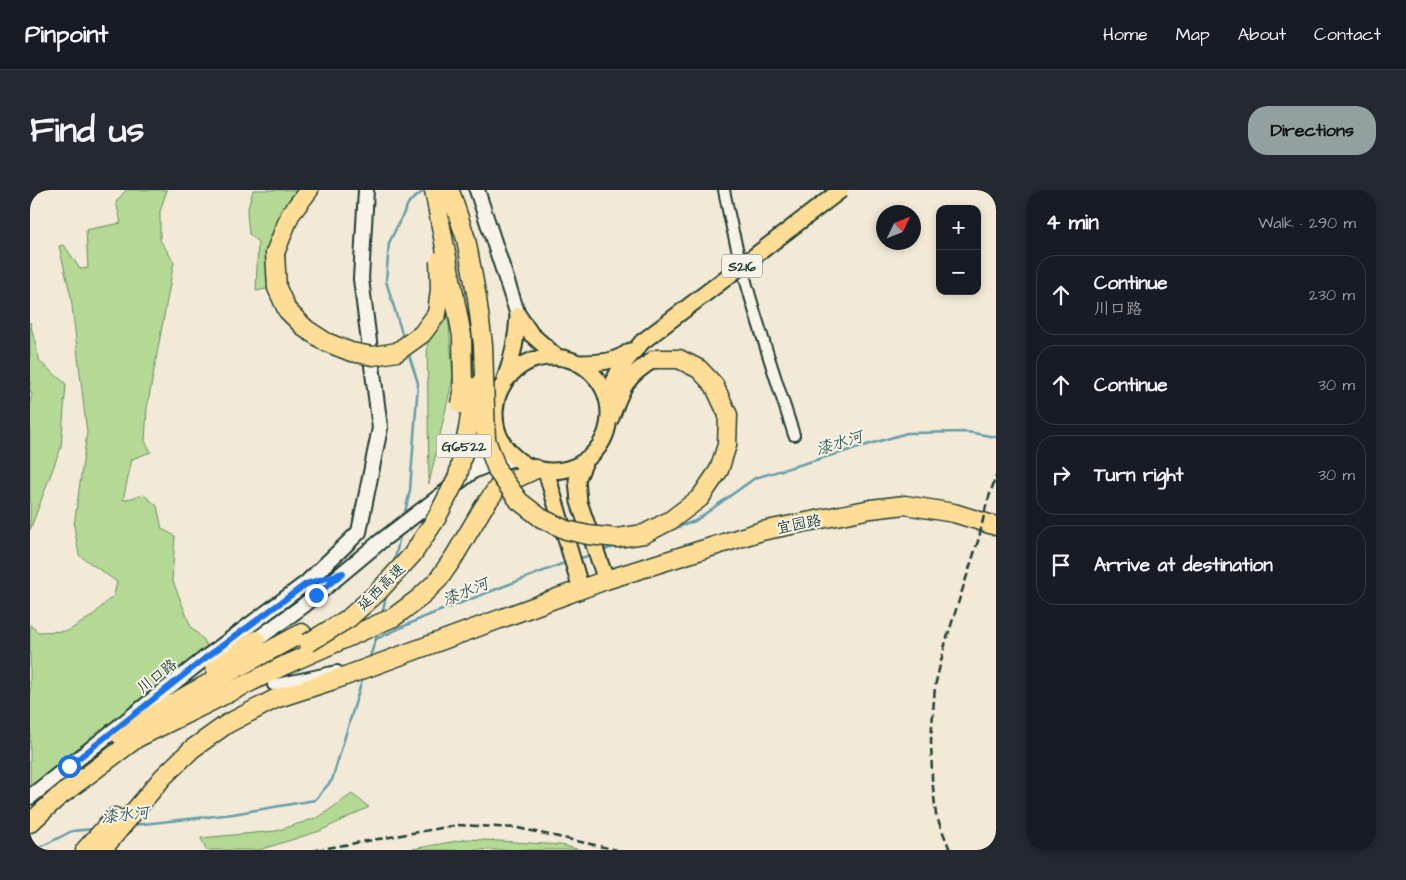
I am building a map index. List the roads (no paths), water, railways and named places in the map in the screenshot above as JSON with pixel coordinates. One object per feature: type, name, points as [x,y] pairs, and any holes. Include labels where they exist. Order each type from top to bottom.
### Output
[{"type":"highway","points":[[309,190],[290,215],[275,253],[277,288],[287,310],[306,329],[326,342],[351,352],[373,356],[397,352],[422,334],[436,314],[440,290],[438,255],[424,190]]},
{"type":"highway","points":[[445,190],[466,239],[477,298],[483,345],[486,440],[498,472],[519,501],[541,518],[566,530],[617,538],[644,534],[671,520],[700,498],[719,470],[728,445],[728,415],[714,384],[699,369],[679,359],[655,359]]},
{"type":"highway","name":"延西高速","points":[[30,807],[50,788],[191,692],[305,638],[370,584],[403,548],[426,514],[447,472],[463,391],[462,336],[445,190]]},
{"type":"highway","points":[[130,735],[394,617],[418,599],[438,580],[498,487],[541,470]]},
{"type":"highway","name":"宜园路","points":[[545,600],[581,589],[603,572],[762,531],[871,509],[905,505],[954,512],[996,526]]},
{"type":"highway","points":[[85,850],[156,770],[185,744],[220,721],[261,699],[545,600]]},
{"type":"highway","points":[[102,850],[163,777],[192,749],[227,724],[276,700],[545,600]]},
{"type":"highway","points":[[130,735],[256,640]]},
{"type":"highway","name":"延西高速","points":[[30,823],[130,735]]},
{"type":"main road","points":[[306,584],[359,532],[380,428],[361,279],[366,190]]},
{"type":"main road","points":[[477,190],[518,315],[531,334],[557,357]]},
{"type":"main road","name":"S216","points":[[642,342],[841,190]]},
{"type":"main road","points":[[473,472],[480,460],[502,384],[514,356],[518,315]]},
{"type":"main road","points":[[502,384],[513,372],[526,363],[541,358],[557,357],[577,363],[603,363],[624,356],[642,342]]},
{"type":"main road","points":[[604,436],[608,423],[611,386],[618,370],[642,342]]},
{"type":"main road","points":[[495,407],[496,426],[503,444],[516,458],[541,470],[560,470],[574,466],[586,459],[597,449],[604,436],[621,389],[639,368],[655,359]]},
{"type":"main road","points":[[577,363],[589,371],[599,382],[606,396],[608,410]]},
{"type":"main road","points":[[256,640],[303,606],[381,541],[473,472],[485,466],[516,458]]},
{"type":"main road","points":[[586,459],[578,480],[579,502],[603,572]]},
{"type":"main road","points":[[541,470],[555,502],[581,589]]},
{"type":"main road","points":[[306,584],[343,573]]},
{"type":"main road","name":"川口路","points":[[30,797],[204,659],[306,584]]},
{"type":"street","points":[[724,190],[732,231],[747,287],[794,435]]},
{"type":"street","points":[[273,685],[337,671]]},
{"type":"waterway","points":[[404,340],[386,281],[389,243],[409,202],[425,190]]},
{"type":"waterway","points":[[404,517],[410,490],[418,383],[408,352]]},
{"type":"waterway","name":"漆水河","points":[[673,529],[695,521],[755,478],[907,433],[967,432],[996,437]]},
{"type":"waterway","points":[[394,563],[401,532]]},
{"type":"waterway","name":"漆水河","points":[[601,551],[617,546]]},
{"type":"waterway","name":"漆水河","points":[[577,559],[591,555]]},
{"type":"waterway","name":"漆水河","points":[[376,639],[424,617],[567,562]]},
{"type":"waterway","points":[[382,614],[387,593]]},
{"type":"waterway","name":"漆水河","points":[[369,660],[378,632]]},
{"type":"waterway","name":"漆水河","points":[[134,825],[233,814],[315,800],[332,780],[363,677]]},
{"type":"waterway","name":"漆水河","points":[[35,850],[72,831],[93,829]]},
{"type":"railway","points":[[950,850],[936,815],[932,778],[931,740],[935,686],[946,641],[979,538],[986,506],[996,476]]},
{"type":"railway","points":[[316,850],[458,825],[518,828],[617,850]]}]
